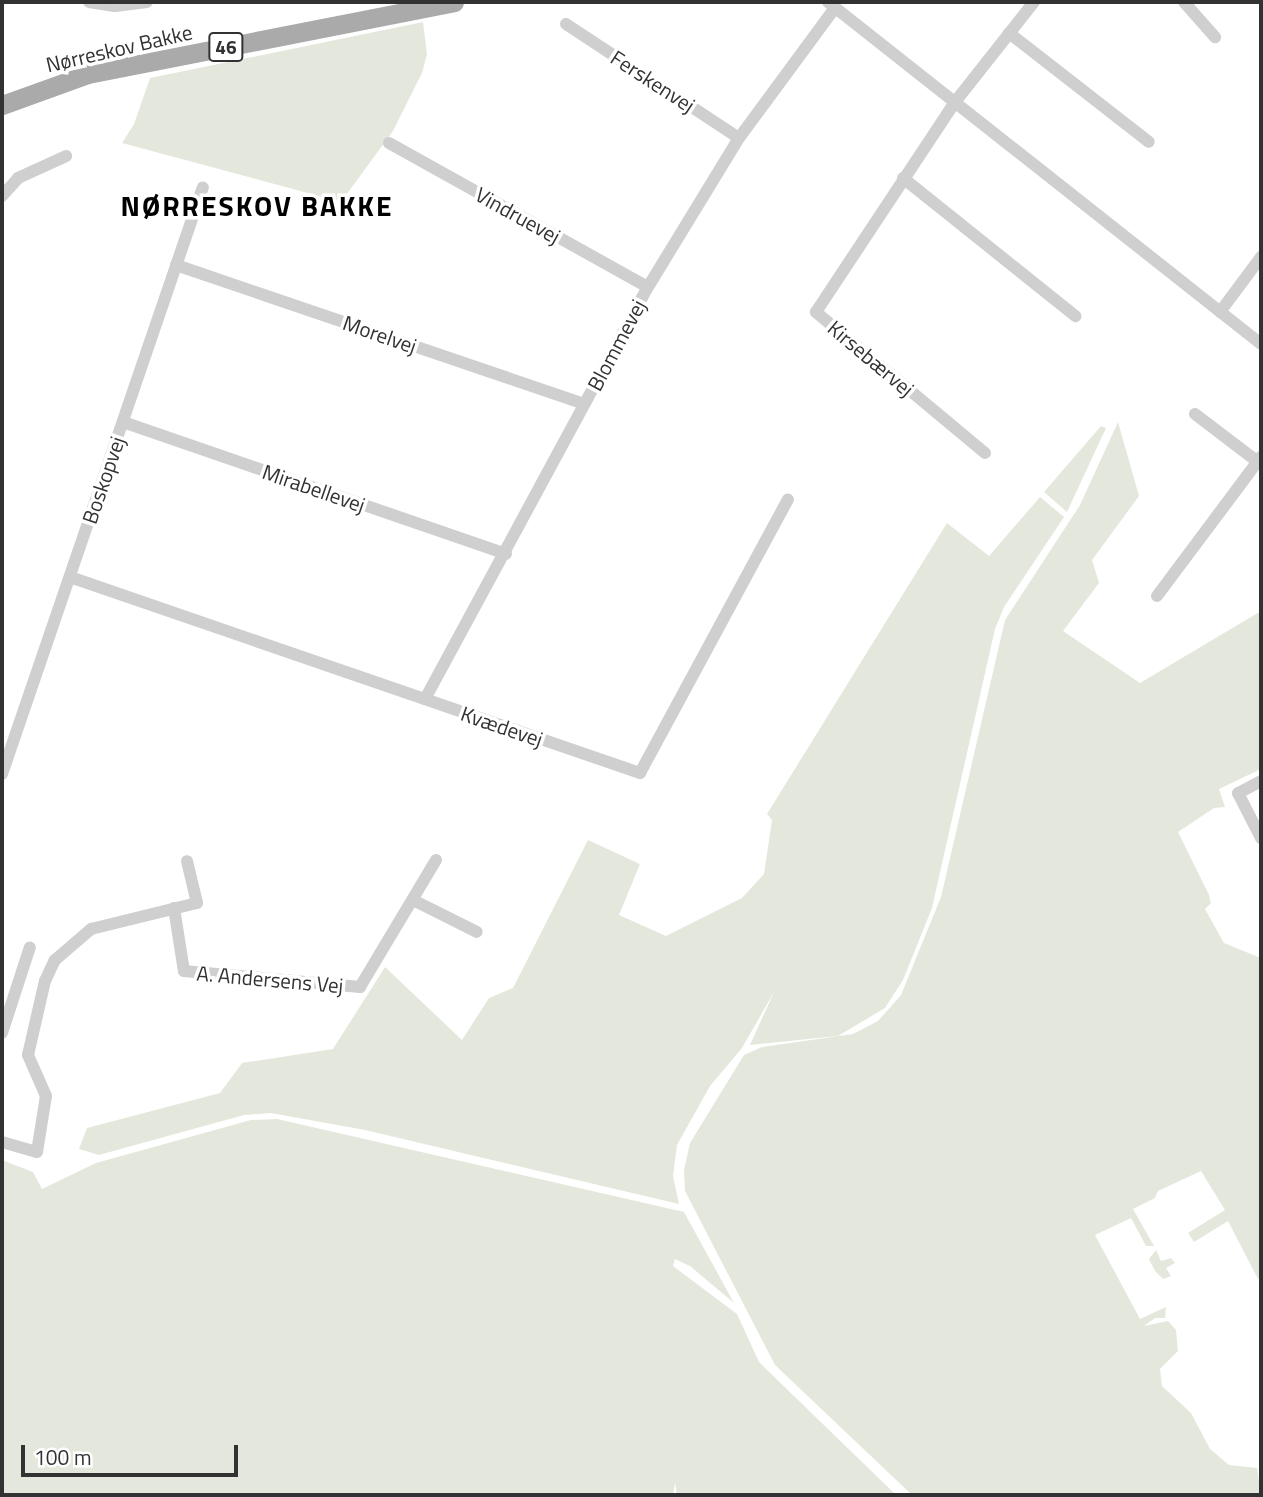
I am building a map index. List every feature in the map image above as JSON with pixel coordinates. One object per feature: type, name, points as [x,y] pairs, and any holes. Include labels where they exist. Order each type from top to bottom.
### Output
[{"type":"main road","name":"Nørreskov Bakke","points":[[2,105],[88,74],[454,2]]},
{"type":"street","points":[[89,2],[116,6],[147,2]]},
{"type":"street","name":"Kirsebærvej","points":[[985,453],[816,312],[955,102],[1034,2]]},
{"type":"street","points":[[1184,2],[1215,37]]},
{"type":"street","points":[[831,5],[1261,344]]},
{"type":"street","name":"Blommevej","points":[[425,699],[506,554],[648,287],[739,138],[831,5]]},
{"type":"street","name":"Ferskenvej","points":[[566,24],[739,138]]},
{"type":"street","points":[[1009,33],[1149,142]]},
{"type":"street","name":"Vindruevej","points":[[389,143],[648,287]]},
{"type":"street","points":[[2,196],[18,178],[66,156]]},
{"type":"street","points":[[903,178],[1075,316]]},
{"type":"street","name":"Boskopvej","points":[[2,774],[203,187]]},
{"type":"street","points":[[1220,312],[1261,257]]},
{"type":"street","name":"Morelvej","points":[[176,265],[584,404]]},
{"type":"street","points":[[1157,596],[1260,460],[1195,414]]},
{"type":"street","name":"Mirabellevej","points":[[123,422],[506,554]]},
{"type":"street","name":"Kvædevej","points":[[70,577],[640,773],[788,499]]},
{"type":"street","points":[[1261,780],[1238,793],[1261,838]]},
{"type":"street","name":"A. Andersens Vej","points":[[174,908],[184,971],[360,987],[415,901],[436,860]]},
{"type":"street","points":[[2,1142],[37,1152],[46,1096],[28,1055],[45,981],[55,960],[91,929],[197,903],[187,861]]},
{"type":"street","points":[[415,901],[478,932]]},
{"type":"street","points":[[2,1033],[30,947]]},
{"type":"shaded area","points":[[423,22],[427,54],[422,73],[393,131],[341,202],[122,143],[134,124],[150,78]]},
{"type":"shaded area","points":[[1118,422],[1139,496],[1092,560],[1099,583],[1063,631],[1140,683],[1261,611],[1261,769],[1219,789],[1225,807],[1214,808],[1178,832],[1209,895],[1211,903],[1205,909],[1224,943],[1261,958],[1261,1278],[1258,1279],[1228,1221],[1194,1242],[1188,1233],[1225,1210],[1201,1171],[1158,1191],[1155,1198],[1133,1209],[1154,1246],[1146,1246],[1131,1218],[1095,1235],[1140,1319],[1166,1307],[1165,1318],[1155,1318],[1144,1326],[1168,1321],[1176,1330],[1178,1351],[1160,1369],[1162,1386],[1191,1413],[1210,1449],[1229,1465],[1257,1468],[1261,1495],[912,1495],[775,1365],[685,1191],[684,1170],[690,1143],[744,1055],[762,1047],[853,1034],[878,1021],[901,995],[941,897],[1005,620],[1080,505]]},
{"type":"shaded area","points":[[1101,426],[1106,428],[1067,512],[1044,492]]},
{"type":"shaded area","points":[[1040,497],[1064,517],[1004,607],[995,629],[932,908],[903,980],[885,1008],[838,1036],[750,1045],[774,992],[742,1048],[710,1086],[677,1145],[673,1176],[679,1204],[365,1130],[271,1113],[244,1115],[99,1155],[79,1149],[87,1128],[220,1093],[242,1063],[333,1049],[385,967],[462,1040],[489,998],[513,988],[588,840],[640,864],[619,915],[666,936],[742,898],[764,874],[772,820],[767,814],[947,523],[989,556]]},
{"type":"shaded area","points":[[277,1119],[684,1212],[734,1303],[690,1266],[675,1259],[673,1266],[737,1314],[759,1362],[896,1495],[677,1495],[675,1483],[673,1495],[2,1495],[2,1160],[33,1172],[42,1189],[96,1163],[251,1120]]},
{"type":"shaded area","points":[[1156,1250],[1161,1261],[1171,1258],[1175,1263],[1166,1268],[1171,1276],[1163,1279],[1155,1271],[1149,1259]]},
{"type":"district","name":"NØRRESKOV BAKKE","points":[[257,206]]}]
